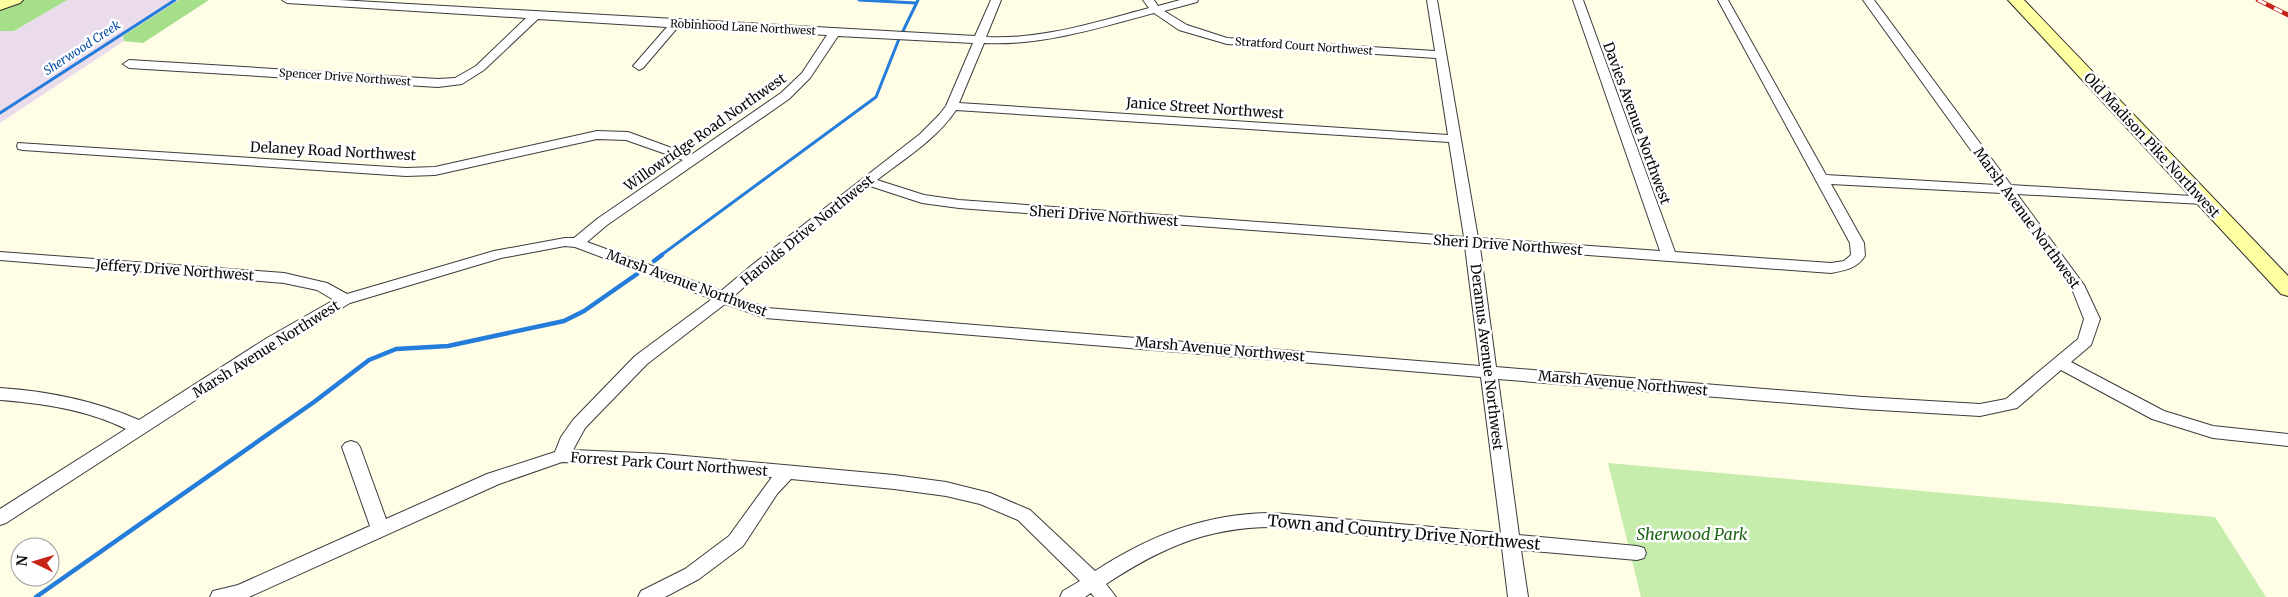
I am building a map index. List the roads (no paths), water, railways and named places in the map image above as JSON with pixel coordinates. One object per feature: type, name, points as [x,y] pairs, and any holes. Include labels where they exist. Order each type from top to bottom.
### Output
[{"type":"main road","points":[[0,5],[15,0]]},
{"type":"main road","name":"Old Madison Pike Northwest","points":[[2016,0],[2288,289]]},
{"type":"street","name":"Robinhood Lane Northwest","points":[[287,0],[674,24],[1012,41],[1041,38],[1193,0]]},
{"type":"street","name":"Harolds Drive Northwest","points":[[562,456],[571,434],[621,379],[648,354],[723,298],[757,268],[931,131],[944,118],[952,106],[996,0]]},
{"type":"street","name":"Stratford Court Northwest","points":[[1148,0],[1157,10],[1188,29],[1227,40],[1442,55]]},
{"type":"street","name":"Deramus Avenue Northwest","points":[[1432,0],[1472,242],[1518,597]]},
{"type":"street","name":"Davies Avenue Northwest","points":[[1578,0],[1669,256]]},
{"type":"street","name":"Sheri Drive Northwest","points":[[867,181],[916,197],[951,203],[1831,268],[1850,265],[1858,256],[1857,243],[1723,0]]},
{"type":"street","name":"Marsh Avenue Northwest","points":[[0,518],[273,342],[345,300],[498,254],[565,242],[577,243],[765,313],[1844,401],[1980,410],[2011,404],[2086,340],[2092,320],[2079,288],[1868,0]]},
{"type":"street","name":"Spencer Drive Northwest","points":[[129,64],[438,83],[458,81],[480,68],[536,15]]},
{"type":"street","points":[[639,66],[674,24]]},
{"type":"street","name":"Willowridge Road Northwest","points":[[577,243],[602,222],[694,160],[792,90],[814,66],[835,32]]},
{"type":"street","name":"Janice Street Northwest","points":[[952,106],[1456,139]]},
{"type":"street","name":"Delaney Road Northwest","points":[[22,146],[406,172],[434,171],[597,135],[628,136],[694,160]]},
{"type":"street","points":[[1821,180],[2203,200]]},
{"type":"street","name":"Jeffery Drive Northwest","points":[[0,256],[284,278],[322,286],[345,300]]},
{"type":"street","points":[[2058,362],[2158,415],[2214,432],[2288,440]]},
{"type":"street","points":[[0,394],[29,396],[108,413],[140,428]]},
{"type":"street","points":[[351,447],[381,530]]},
{"type":"street","name":"Forrest Park Court Northwest","points":[[220,597],[241,592],[493,479],[562,456],[663,460],[894,482],[946,489],[984,498],[1024,515],[1074,561],[1106,597]]},
{"type":"street","points":[[648,597],[692,574],[736,541],[771,489],[786,473]]},
{"type":"street","name":"Town and Country Drive Northwest","points":[[1070,597],[1129,558],[1183,533],[1225,522],[1274,520],[1511,540],[1637,553]]},
{"type":"waterway","name":"Sherwood Creek","points":[[0,113],[175,0]]},
{"type":"waterway","name":"Sherwood Creek","points":[[859,0],[916,3]]},
{"type":"waterway","points":[[903,31],[918,0]]},
{"type":"waterway","points":[[660,256],[876,97],[899,39]]},
{"type":"waterway","points":[[654,261],[662,255]]},
{"type":"waterway","points":[[36,597],[314,402],[369,360],[396,349],[448,346],[564,321],[584,311],[637,274]]},
{"type":"railway","points":[[2258,0],[2288,15]]},
{"type":"park label","name":"Sherwood Park","points":[[1692,534]]}]
